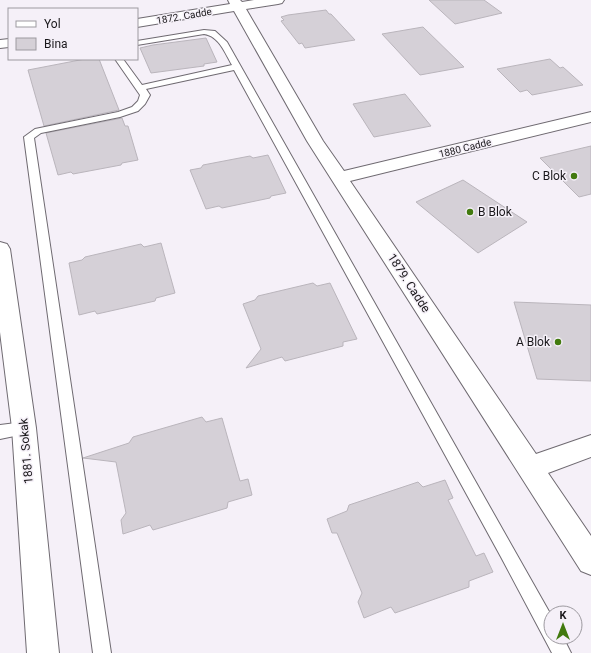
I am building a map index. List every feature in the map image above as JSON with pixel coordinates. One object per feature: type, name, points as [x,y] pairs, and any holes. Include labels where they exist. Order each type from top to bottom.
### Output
[{"type":"street","name":"1872. Cadde","points":[[138,23],[236,3],[278,0]]},
{"type":"street","name":"1879. Cadde","points":[[236,3],[315,141],[591,561]]},
{"type":"street","name":"1880 Cadde","points":[[340,178],[591,117]]},
{"type":"street","name":"1881. Sokak","points":[[0,250],[12,430],[43,653]]},
{"type":"street","points":[[530,468],[591,446]]},
{"type":"lane","points":[[138,43],[204,32],[212,33],[223,42],[504,544],[543,618]]},
{"type":"lane","points":[[102,653],[30,137],[38,131],[120,114],[135,109],[142,102],[145,95],[120,60]]},
{"type":"lane","points":[[140,88],[236,67]]},
{"type":"building","points":[[429,0],[484,0],[502,13],[455,24]]},
{"type":"building","points":[[326,10],[355,40],[305,48],[302,43],[299,44],[281,21],[284,20],[281,17],[288,15]]},
{"type":"building","points":[[423,27],[464,67],[420,75],[382,34]]},
{"type":"building","points":[[206,38],[217,62],[204,64],[204,66],[151,73],[140,48],[153,45]]},
{"type":"building","points":[[550,59],[560,68],[563,67],[583,85],[532,95],[527,90],[520,92],[497,69]]},
{"type":"building","points":[[80,60],[99,60],[119,110],[44,126],[28,70]]},
{"type":"building","points":[[405,94],[431,126],[374,137],[353,104]]},
{"type":"building","points":[[122,118],[125,126],[128,126],[138,160],[122,163],[121,165],[73,174],[71,172],[58,175],[46,133]]},
{"type":"building","name":"C Blok","points":[[591,146],[591,194],[579,197],[540,158]]},
{"type":"building","points":[[268,155],[286,193],[271,196],[270,198],[222,208],[219,206],[206,209],[190,170],[201,168],[203,165],[250,156],[253,158]]},
{"type":"building","name":"B Blok","points":[[463,180],[527,222],[478,253],[416,202]]},
{"type":"building","points":[[161,243],[175,293],[156,298],[155,301],[97,314],[95,311],[79,315],[69,263],[82,260],[85,257],[141,244],[144,247]]},
{"type":"building","points":[[313,283],[317,286],[330,283],[357,339],[343,342],[343,346],[285,361],[282,357],[246,368],[261,349],[243,304],[255,300],[258,296]]},
{"type":"building","name":"A Blok","points":[[514,302],[591,305],[591,381],[537,379]]},
{"type":"building","points":[[202,417],[206,422],[222,418],[240,481],[248,479],[252,495],[228,502],[227,508],[153,530],[150,525],[123,534],[121,520],[126,513],[116,462],[83,458],[129,443],[133,437]]},
{"type":"building","points":[[445,480],[453,498],[448,500],[476,556],[484,553],[493,572],[469,581],[469,587],[395,613],[391,607],[364,618],[358,602],[362,593],[337,533],[332,533],[327,519],[347,511],[349,505],[418,482],[423,487]]},
{"type":"place","name":"C Blok","points":[[574,176]]},
{"type":"place","name":"B Blok","points":[[470,212]]},
{"type":"place","name":"A Blok","points":[[558,342]]}]
